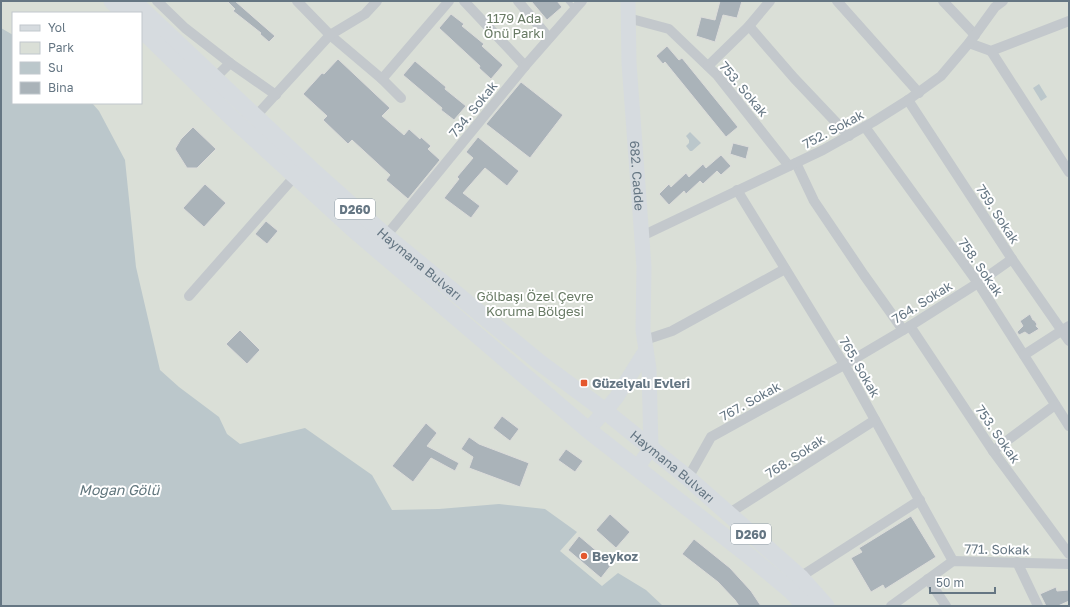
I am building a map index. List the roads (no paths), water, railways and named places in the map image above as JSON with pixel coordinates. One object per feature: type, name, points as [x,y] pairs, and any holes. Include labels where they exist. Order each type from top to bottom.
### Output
[{"type":"highway","points":[[112,1],[123,12]]},
{"type":"highway","name":"Haymana Bulvarı","points":[[133,1],[214,79],[386,236],[539,362],[605,411],[688,478],[800,577],[826,606]]},
{"type":"highway","name":"Haymana Bulvarı","points":[[142,30],[232,118],[353,229],[588,430],[748,555],[791,591],[805,606]]},
{"type":"main road","name":"682. Cadde","points":[[628,1],[629,63],[644,267],[643,330],[649,369],[651,448]]},
{"type":"main road","points":[[588,430],[605,411],[627,382],[646,345]]},
{"type":"main road","points":[[637,468],[651,448]]},
{"type":"street","points":[[157,1],[185,28],[230,63],[276,95]]},
{"type":"street","points":[[297,1],[330,35],[382,79],[401,98]]},
{"type":"street","points":[[255,117],[330,35],[365,14],[377,1]]},
{"type":"street","points":[[382,79],[449,1]]},
{"type":"street","points":[[464,1],[525,66]]},
{"type":"street","points":[[518,1],[549,38]]},
{"type":"street","name":"734. Sokak","points":[[386,236],[525,66],[582,1]]},
{"type":"street","points":[[708,66],[749,26],[770,1]]},
{"type":"street","points":[[837,1],[919,92]]},
{"type":"street","points":[[943,1],[972,39],[991,51],[1069,172]]},
{"type":"street","name":"752. Sokak","points":[[642,236],[849,136],[908,100],[941,76],[972,39],[995,7],[1003,1]]},
{"type":"street","name":"753. Sokak","points":[[628,18],[669,29],[717,74],[792,164],[814,201],[864,275],[906,328],[992,451],[1069,554]]},
{"type":"street","points":[[991,51],[1069,21]]},
{"type":"street","points":[[749,26],[794,78],[849,136]]},
{"type":"street","points":[[214,79],[230,63]]},
{"type":"street","name":"759. Sokak","points":[[908,100],[1012,259],[1065,328],[1069,341]]},
{"type":"street","name":"758. Sokak","points":[[865,127],[978,283],[1069,426]]},
{"type":"street","points":[[189,296],[295,176]]},
{"type":"street","name":"765. Sokak","points":[[737,190],[844,365],[953,561]]},
{"type":"street","name":"764. Sokak","points":[[844,365],[978,283],[1012,259]]},
{"type":"street","points":[[646,345],[785,269]]},
{"type":"street","points":[[1024,355],[1065,328]]},
{"type":"street","name":"767. Sokak","points":[[688,478],[711,438],[844,365]]},
{"type":"street","points":[[992,451],[1055,405]]},
{"type":"street","name":"768. Sokak","points":[[728,514],[875,420]]},
{"type":"street","points":[[800,577],[920,500]]},
{"type":"street","name":"771. Sokak","points":[[891,606],[953,561],[1069,564]]},
{"type":"street","points":[[1017,562],[1038,606]]},
{"type":"street","points":[[928,579],[946,606]]},
{"type":"lane","points":[[568,1],[575,9]]},
{"type":"water","name":"Mogan Gölü","points":[[1,28],[12,34],[12,104],[93,104],[99,111],[125,160],[136,267],[160,370],[179,387],[219,417],[227,434],[240,444],[305,428],[372,475],[392,510],[439,509],[499,504],[545,509],[577,532],[560,551],[602,586],[618,573],[646,590],[663,606],[1,606]]},
{"type":"water","points":[[1039,84],[1047,97],[1041,101],[1033,88]]},
{"type":"water","points":[[690,132],[701,143],[692,151],[690,151],[686,146],[689,143],[689,140],[686,136]]},
{"type":"place","name":"Güzelyalı Evleri","points":[[584,383]]},
{"type":"place","name":"Beykoz","points":[[584,556]]},
{"type":"park label","name":"1179 Ada Önü Parkı","points":[[514,26]]},
{"type":"park label","name":"Gölbaşı Özel Çevre Koruma Bölgesi","points":[[535,304]]}]
